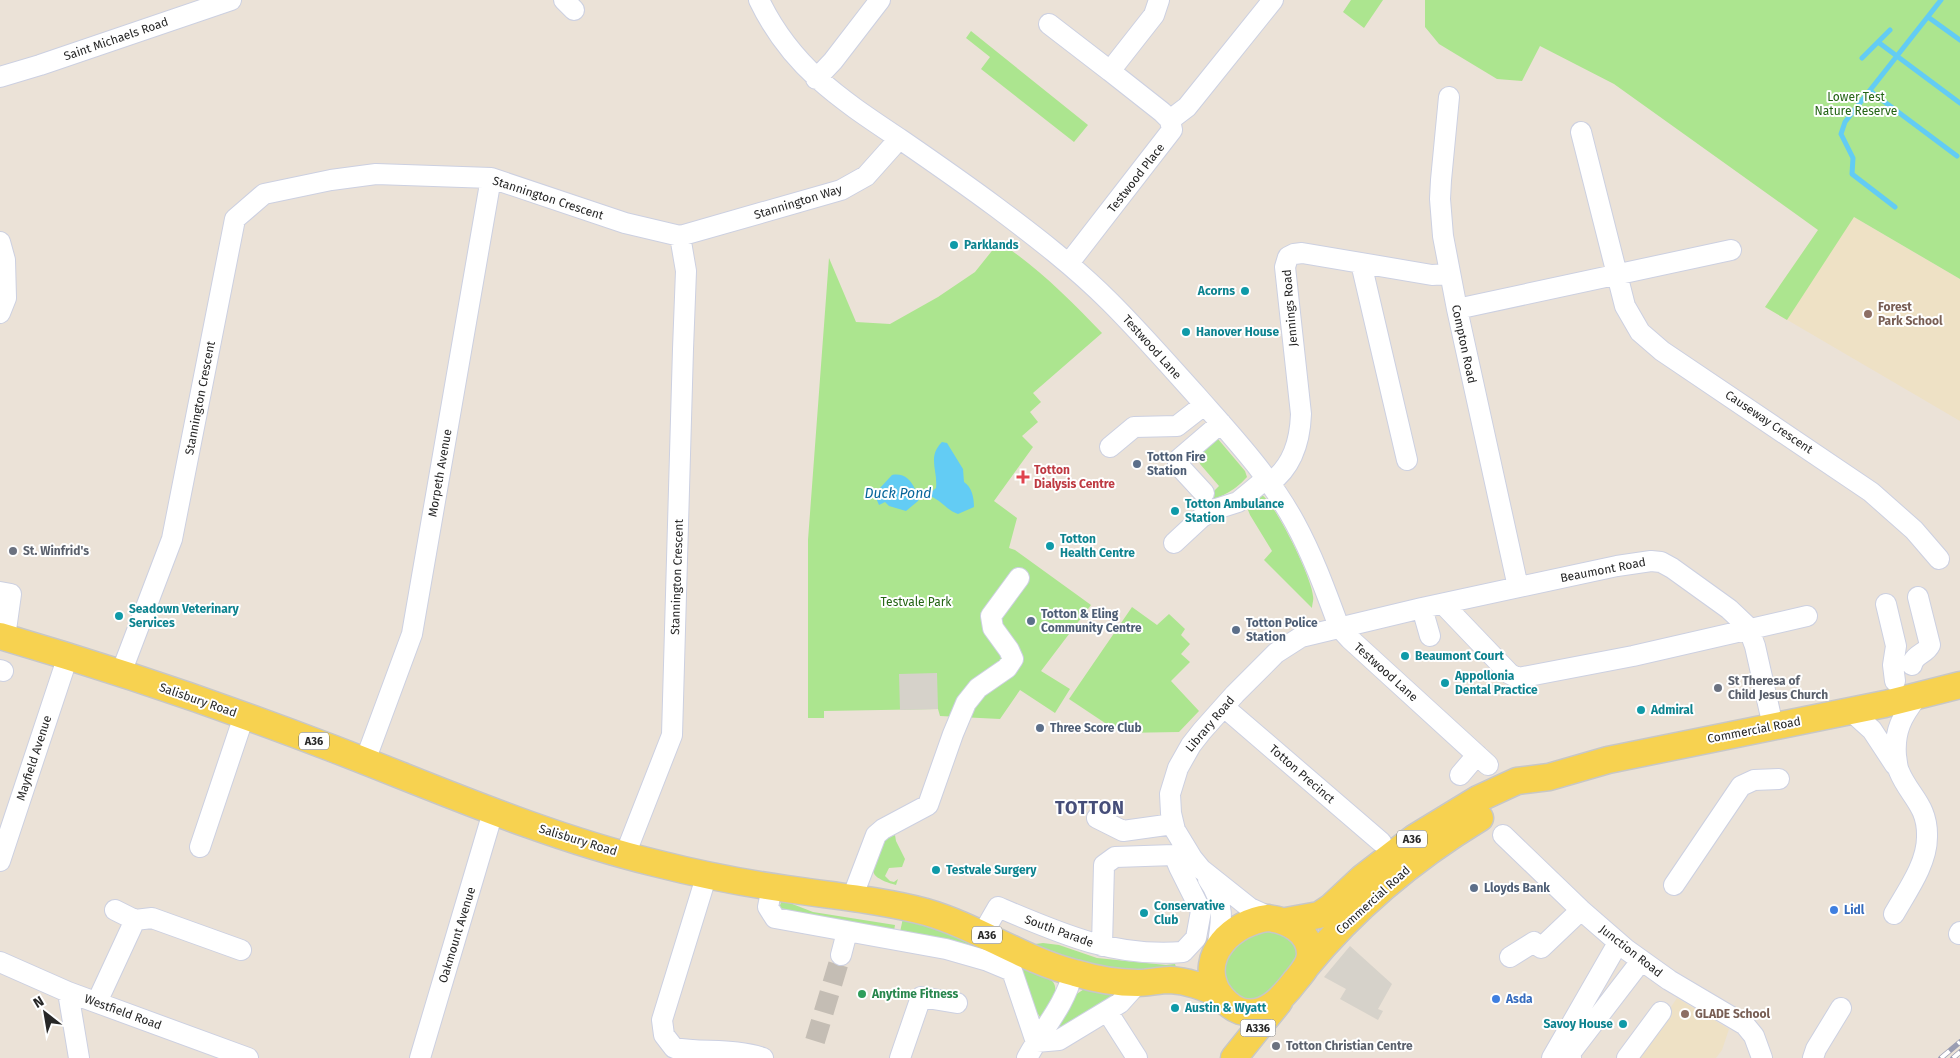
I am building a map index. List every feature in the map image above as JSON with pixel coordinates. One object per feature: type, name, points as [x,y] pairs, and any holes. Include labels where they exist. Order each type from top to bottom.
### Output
[{"type":"main road","name":"Salisbury Road","points":[[2,636],[121,673],[244,716],[562,837],[654,863],[706,874],[772,887],[852,898],[926,912],[983,933],[1049,965],[1072,973],[1105,980],[1138,983],[1170,980],[1186,982],[1204,987],[1222,997]]},
{"type":"main road","name":"Commercial Road","points":[[1280,920],[1312,917],[1331,907],[1362,878],[1414,838],[1478,799],[1517,781],[1549,777],[1608,760],[1918,697],[1960,685]]},
{"type":"main road","name":"Commercial Road","points":[[1305,968],[1353,915],[1388,883],[1449,838],[1549,777]]},
{"type":"main road","points":[[1256,920],[1280,920],[1301,933],[1309,947],[1309,960],[1282,997],[1260,1011],[1250,1012],[1240,1011],[1222,997],[1212,975],[1215,953],[1229,934],[1245,924],[1256,920]]},
{"type":"main road","name":"Salisbury Road","points":[[1170,980],[1185,975],[1215,953]]},
{"type":"main road","name":"A336","points":[[1222,997],[1232,1024],[1234,1038],[1230,1058]]},
{"type":"main road","name":"A336","points":[[1234,1058],[1282,997]]},
{"type":"street","name":"Saint Michaels Road","points":[[0,76],[40,65],[231,0]]},
{"type":"street","name":"Testwood Lane","points":[[759,0],[784,42],[816,79],[850,106],[988,202],[1069,264],[1123,314],[1204,404],[1269,481],[1301,534],[1339,627],[1482,760],[1460,774]]},
{"type":"street","points":[[816,79],[880,0]]},
{"type":"street","points":[[1110,71],[1154,15],[1160,0]]},
{"type":"street","points":[[1049,24],[1170,120],[1187,107],[1273,0]]},
{"type":"street","name":"Compton Road","points":[[1449,97],[1440,199],[1443,236],[1449,274],[1518,587]]},
{"type":"street","name":"Testwood Place","points":[[1069,264],[1169,136],[1172,130],[1170,120]]},
{"type":"street","name":"Causeway Crescent","points":[[1581,132],[1625,306],[1632,320],[1649,341],[1871,492],[1908,525],[1939,559]]},
{"type":"street","name":"Stannington Way","points":[[680,236],[841,190],[866,176],[899,139]]},
{"type":"street","name":"Stannington Crescent","points":[[121,673],[172,539],[235,219],[264,194],[331,180],[376,174],[491,178],[625,223],[680,236],[686,272],[672,735],[625,855]]},
{"type":"street","name":"Morpeth Avenue","points":[[364,761],[412,634],[491,178]]},
{"type":"street","points":[[0,242],[5,260],[6,298],[0,313]]},
{"type":"street","points":[[1457,309],[1731,250]]},
{"type":"street","name":"Jennings Road","points":[[1269,481],[1282,475],[1290,464],[1300,428],[1301,414],[1286,261],[1291,255],[1298,253],[1432,275],[1449,274]]},
{"type":"street","points":[[1360,263],[1407,460]]},
{"type":"street","points":[[1110,447],[1134,427],[1177,426],[1204,404]]},
{"type":"street","points":[[1204,493],[1178,463],[1179,459],[1221,424]]},
{"type":"street","points":[[1174,543],[1202,518],[1216,509],[1238,502],[1269,481]]},
{"type":"street","name":"Beaumont Road","points":[[1339,627],[1639,562],[1661,562],[1729,609],[1749,630],[1755,646],[1773,726]]},
{"type":"street","points":[[852,898],[876,835],[883,828],[928,804],[966,703],[978,688],[1007,668],[1013,659],[1009,650],[993,628],[991,616],[1019,578]]},
{"type":"street","points":[[0,592],[11,594],[2,636]]},
{"type":"street","points":[[1895,681],[1893,665],[1904,659],[1914,658],[1928,649],[1930,645],[1918,598]]},
{"type":"street","points":[[1443,604],[1510,674],[1518,678],[1633,656],[1807,616]]},
{"type":"street","points":[[1886,604],[1896,641],[1918,697],[1906,711],[1898,726],[1895,745],[1899,771]]},
{"type":"street","points":[[1422,608],[1430,636]]},
{"type":"street","name":"Library Road","points":[[1215,953],[1220,929],[1221,907],[1218,895],[1191,865],[1173,824],[1170,794],[1176,772],[1191,745],[1224,706],[1276,652],[1301,637],[1339,627]]},
{"type":"street","name":"Mayfield Avenue","points":[[0,861],[68,656]]},
{"type":"street","name":"Totton Precinct","points":[[1224,706],[1381,842]]},
{"type":"street","points":[[1851,711],[1872,730],[1899,771],[1920,805],[1927,827],[1927,839],[1920,865],[1894,914]]},
{"type":"street","points":[[200,847],[244,716]]},
{"type":"street","points":[[1674,885],[1741,786],[1754,780],[1778,779]]},
{"type":"street","name":"Oakmount Avenue","points":[[420,1058],[493,812]]},
{"type":"street","points":[[1097,818],[1123,831],[1173,824]]},
{"type":"street","name":"Junction Road","points":[[1503,835],[1618,943],[1670,980],[1744,1024],[1754,1036],[1762,1058]]},
{"type":"street","points":[[1102,946],[1104,865],[1115,857],[1174,855],[1191,865]]},
{"type":"street","name":"Library Road","points":[[1191,865],[1250,908],[1280,920]]},
{"type":"street","name":"South Parade","points":[[983,933],[998,907],[1055,932],[1102,946],[1158,954],[1182,952],[1196,938],[1201,911],[1191,865]]},
{"type":"street","points":[[706,874],[662,1020],[664,1035],[674,1048],[694,1052],[726,1052],[763,1058]]},
{"type":"street","points":[[772,887],[768,907],[776,918],[946,949],[1012,971],[1031,1050]]},
{"type":"street","points":[[115,910],[135,920],[152,918],[241,950]]},
{"type":"street","points":[[1510,956],[1534,942],[1542,948],[1581,910]]},
{"type":"street","points":[[98,1002],[135,920]]},
{"type":"street","points":[[841,955],[847,932]]},
{"type":"street","points":[[1552,1058],[1618,943]]},
{"type":"street","points":[[1571,1058],[1568,1056],[1641,961]]},
{"type":"street","name":"Westfield Road","points":[[0,962],[68,992],[248,1058]]},
{"type":"street","points":[[1031,1050],[1062,1003],[1069,987],[1072,973]]},
{"type":"street","points":[[1031,1050],[1059,1040],[1107,1011],[1120,1002],[1138,983]]},
{"type":"street","points":[[68,992],[79,1058]]},
{"type":"street","points":[[900,1058],[921,997],[957,1003]]},
{"type":"street","points":[[1813,1058],[1816,1049],[1841,1008]]},
{"type":"street","points":[[1107,1011],[1137,1058]]},
{"type":"street","points":[[1627,1058],[1661,1012]]},
{"type":"shaded area","name":"Forest Park School","points":[[1835,206],[1960,279],[1960,421],[1765,307]]},
{"type":"shaded area","points":[[937,673],[938,709],[900,710],[899,674]]},
{"type":"shaded area","points":[[1350,946],[1392,984],[1378,1009],[1383,1011],[1378,1020],[1340,999],[1346,989],[1324,977]]},
{"type":"shaded area","name":"GLADE School","points":[[1677,998],[1729,1029],[1722,1050],[1716,1058],[1637,1058]]},
{"type":"green space","points":[[1351,0],[1383,0],[1364,28],[1343,12]]},
{"type":"green space","name":"Lower Test Nature Reserve","points":[[1425,0],[1960,0],[1960,279],[1854,217],[1787,320],[1765,307],[1818,230],[1614,84],[1540,46],[1522,81],[1497,79],[1439,44],[1425,27]]},
{"type":"green space","points":[[971,31],[1088,125],[1074,142],[981,69],[990,57],[966,38]]},
{"type":"green space","name":"Testvale Park","points":[[999,242],[1040,273],[1066,296],[1102,333],[1033,393],[1041,402],[1030,412],[1038,422],[1022,436],[1033,447],[994,501],[1017,518],[1009,548],[1015,550],[1091,605],[1041,671],[1070,689],[1055,713],[1020,690],[1000,719],[940,716],[938,709],[824,711],[824,718],[808,718],[808,540],[829,258],[856,322],[890,324],[938,297],[975,272]]},
{"type":"green space","points":[[1218,439],[1245,471],[1247,477],[1231,491],[1200,505],[1219,486],[1200,464],[1199,460],[1204,448]]},
{"type":"green space","points":[[1262,495],[1276,512],[1307,574],[1313,598],[1312,608],[1264,560],[1272,551],[1246,505]]},
{"type":"green space","points":[[1132,607],[1157,625],[1169,614],[1185,629],[1181,635],[1190,644],[1181,654],[1190,662],[1171,681],[1199,711],[1179,732],[1120,733],[1069,699]]},
{"type":"green space","points":[[895,835],[905,859],[902,867],[889,868],[885,876],[894,882],[898,879],[896,885],[878,878],[873,869],[885,839]]},
{"type":"green space","points":[[782,900],[813,912],[895,925],[894,931],[783,914],[779,908]]},
{"type":"green space","points":[[903,918],[955,932],[1014,958],[900,932]]},
{"type":"green space","points":[[1270,929],[1295,941],[1299,964],[1260,1001],[1238,998],[1224,981],[1231,950],[1240,940]]},
{"type":"green space","points":[[1035,944],[1059,945],[1097,958],[1166,965],[1175,964],[1176,967],[1122,974],[1033,948]]},
{"type":"green space","points":[[1025,964],[1046,976],[1055,986],[1053,999],[1042,1020],[1034,1008],[1021,971]]},
{"type":"green space","points":[[1089,986],[1114,990],[1117,996],[1060,1029],[1059,1023],[1075,995]]},
{"type":"water","name":"Duck Pond","points":[[942,442],[947,443],[963,469],[964,482],[972,493],[974,507],[958,514],[948,509],[936,499],[926,496],[920,497],[906,511],[889,506],[885,502],[879,505],[876,498],[880,488],[892,475],[903,476],[911,482],[915,489],[929,494],[936,488],[934,458]]},
{"type":"waterway","points":[[1895,207],[1852,174],[1853,158],[1841,134],[1845,122],[1941,0]]},
{"type":"waterway","points":[[1928,17],[1960,40]]},
{"type":"waterway","points":[[1862,58],[1890,30]]},
{"type":"waterway","points":[[1878,42],[1960,103]]},
{"type":"waterway","points":[[1870,91],[1957,156]]},
{"type":"tunnel","points":[[815,1041],[841,955]]},
{"type":"railway","points":[[1941,1058],[1960,1042]]},
{"type":"railway","points":[[1953,1058],[1960,1052]]},
{"type":"place","name":"Parklands","points":[[954,245]]},
{"type":"place","name":"Acorns","points":[[1245,291]]},
{"type":"place","name":"Forest Park School","points":[[1868,314]]},
{"type":"place","name":"Hanover House","points":[[1186,332]]},
{"type":"place","name":"Totton Fire Station","points":[[1137,464]]},
{"type":"place","name":"Totton Dialysis Centre","points":[[1023,477]]},
{"type":"place","name":"Totton Ambulance Station","points":[[1175,511]]},
{"type":"place","name":"Totton Health Centre","points":[[1050,546]]},
{"type":"place","name":"St. Winfrid's","points":[[13,551]]},
{"type":"place","name":"Seadown Veterinary Services","points":[[119,616]]},
{"type":"place","name":"Totton & Eling Community Centre","points":[[1031,621]]},
{"type":"place","name":"Totton Police Station","points":[[1236,630]]},
{"type":"place","name":"Beaumont Court","points":[[1405,656]]},
{"type":"place","name":"Appollonia Dental Practice","points":[[1445,683]]},
{"type":"place","name":"St Theresa of Child Jesus Church","points":[[1718,688]]},
{"type":"place","name":"Admiral","points":[[1641,710]]},
{"type":"place","name":"Three Score Club","points":[[1040,728]]},
{"type":"place","name":"Testvale Surgery","points":[[936,870]]},
{"type":"place","name":"Lloyds Bank","points":[[1474,888]]},
{"type":"place","name":"Lidl","points":[[1834,910]]},
{"type":"place","name":"Conservative Club","points":[[1144,913]]},
{"type":"place","name":"Anytime Fitness","points":[[862,994]]},
{"type":"place","name":"Asda","points":[[1496,999]]},
{"type":"place","name":"Austin & Wyatt","points":[[1175,1008]]},
{"type":"place","name":"GLADE School","points":[[1685,1014]]},
{"type":"place","name":"Savoy House","points":[[1623,1024]]},
{"type":"place","name":"Totton Christian Centre","points":[[1276,1046]]},
{"type":"district","name":"TOTTON","points":[[1090,808]]}]
